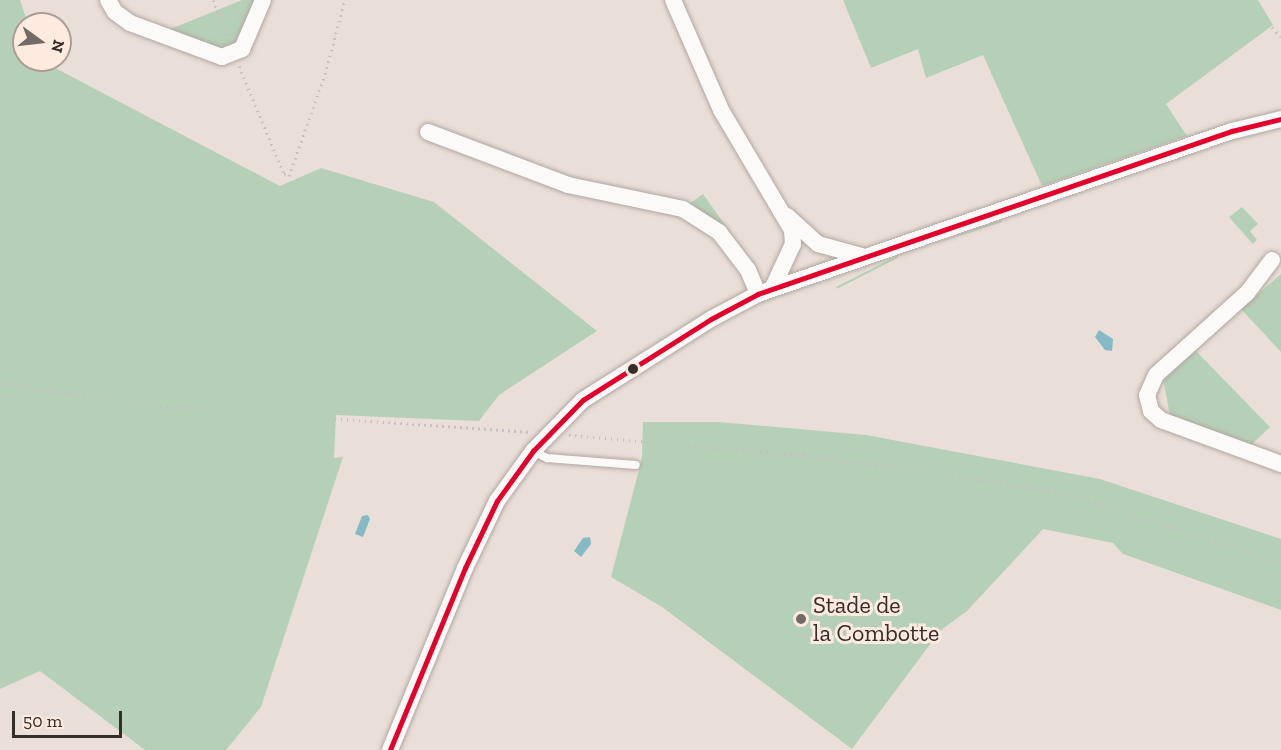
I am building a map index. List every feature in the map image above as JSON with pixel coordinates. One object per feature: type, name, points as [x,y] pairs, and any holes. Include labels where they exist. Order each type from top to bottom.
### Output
[{"type":"street","points":[[108,0],[115,12],[129,23],[214,56],[234,54],[247,41],[263,0]]},
{"type":"street","points":[[673,0],[721,110],[747,158],[787,215],[818,244],[866,257]]},
{"type":"street","points":[[390,750],[485,524],[532,451],[548,433],[599,389],[765,291],[1232,131],[1281,119]]},
{"type":"street","points":[[428,132],[568,185],[682,209],[719,232],[765,291]]},
{"type":"street","points":[[787,215],[798,260],[814,274]]},
{"type":"street","points":[[765,291],[793,244]]},
{"type":"street","points":[[814,274],[818,244]]},
{"type":"street","points":[[1272,260],[1247,293],[1156,375],[1147,395],[1151,411],[1161,420],[1281,464]]},
{"type":"lane","points":[[532,451],[547,458],[636,465]]},
{"type":"path","points":[[213,0],[284,174],[289,176],[326,74],[345,0]]},
{"type":"path","points":[[1272,27],[1281,37]]},
{"type":"path","points":[[0,383],[179,408],[548,433],[804,454],[1054,490],[1242,550],[1281,566]]},
{"type":"green space","points":[[0,0],[20,0],[24,12],[12,12],[12,72],[63,72],[280,186],[321,168],[434,202],[597,331],[499,395],[479,421],[336,415],[334,458],[343,457],[261,707],[226,750],[145,750],[40,671],[0,689]]},
{"type":"green space","points":[[242,0],[255,0],[234,45],[221,48],[168,30]]},
{"type":"green space","points":[[843,0],[1258,0],[1273,25],[1166,104],[1187,136],[1042,186],[983,55],[926,78],[918,49],[871,68]]},
{"type":"green space","points":[[703,194],[760,274],[720,224],[689,204]]},
{"type":"green space","points":[[1242,207],[1258,224],[1250,231],[1257,240],[1253,244],[1229,217]]},
{"type":"green space","points":[[1001,220],[1002,222],[934,244]]},
{"type":"green space","points":[[897,256],[898,258],[837,289],[836,287]]},
{"type":"green space","points":[[1281,274],[1281,352],[1241,309]]},
{"type":"green space","points":[[1195,350],[1270,427],[1251,445],[1170,416],[1163,378]]},
{"type":"green space","points":[[643,422],[719,422],[866,435],[1100,479],[1281,539],[1281,610],[1123,554],[1113,543],[1043,529],[967,611],[940,631],[852,749],[662,607],[611,577],[642,458]]},
{"type":"water","points":[[1099,330],[1113,339],[1112,351],[1105,350],[1095,337]]},
{"type":"water","points":[[368,515],[370,519],[363,537],[355,534],[362,516]]},
{"type":"water","points":[[590,537],[591,544],[581,557],[574,551],[583,538]]},
{"type":"transit line","name":"50","points":[[390,750],[465,568],[497,501],[533,451],[583,400],[711,319],[758,294],[1232,131],[1281,119]]},
{"type":"place","name":"Stade de la Combotte","points":[[801,619]]}]
